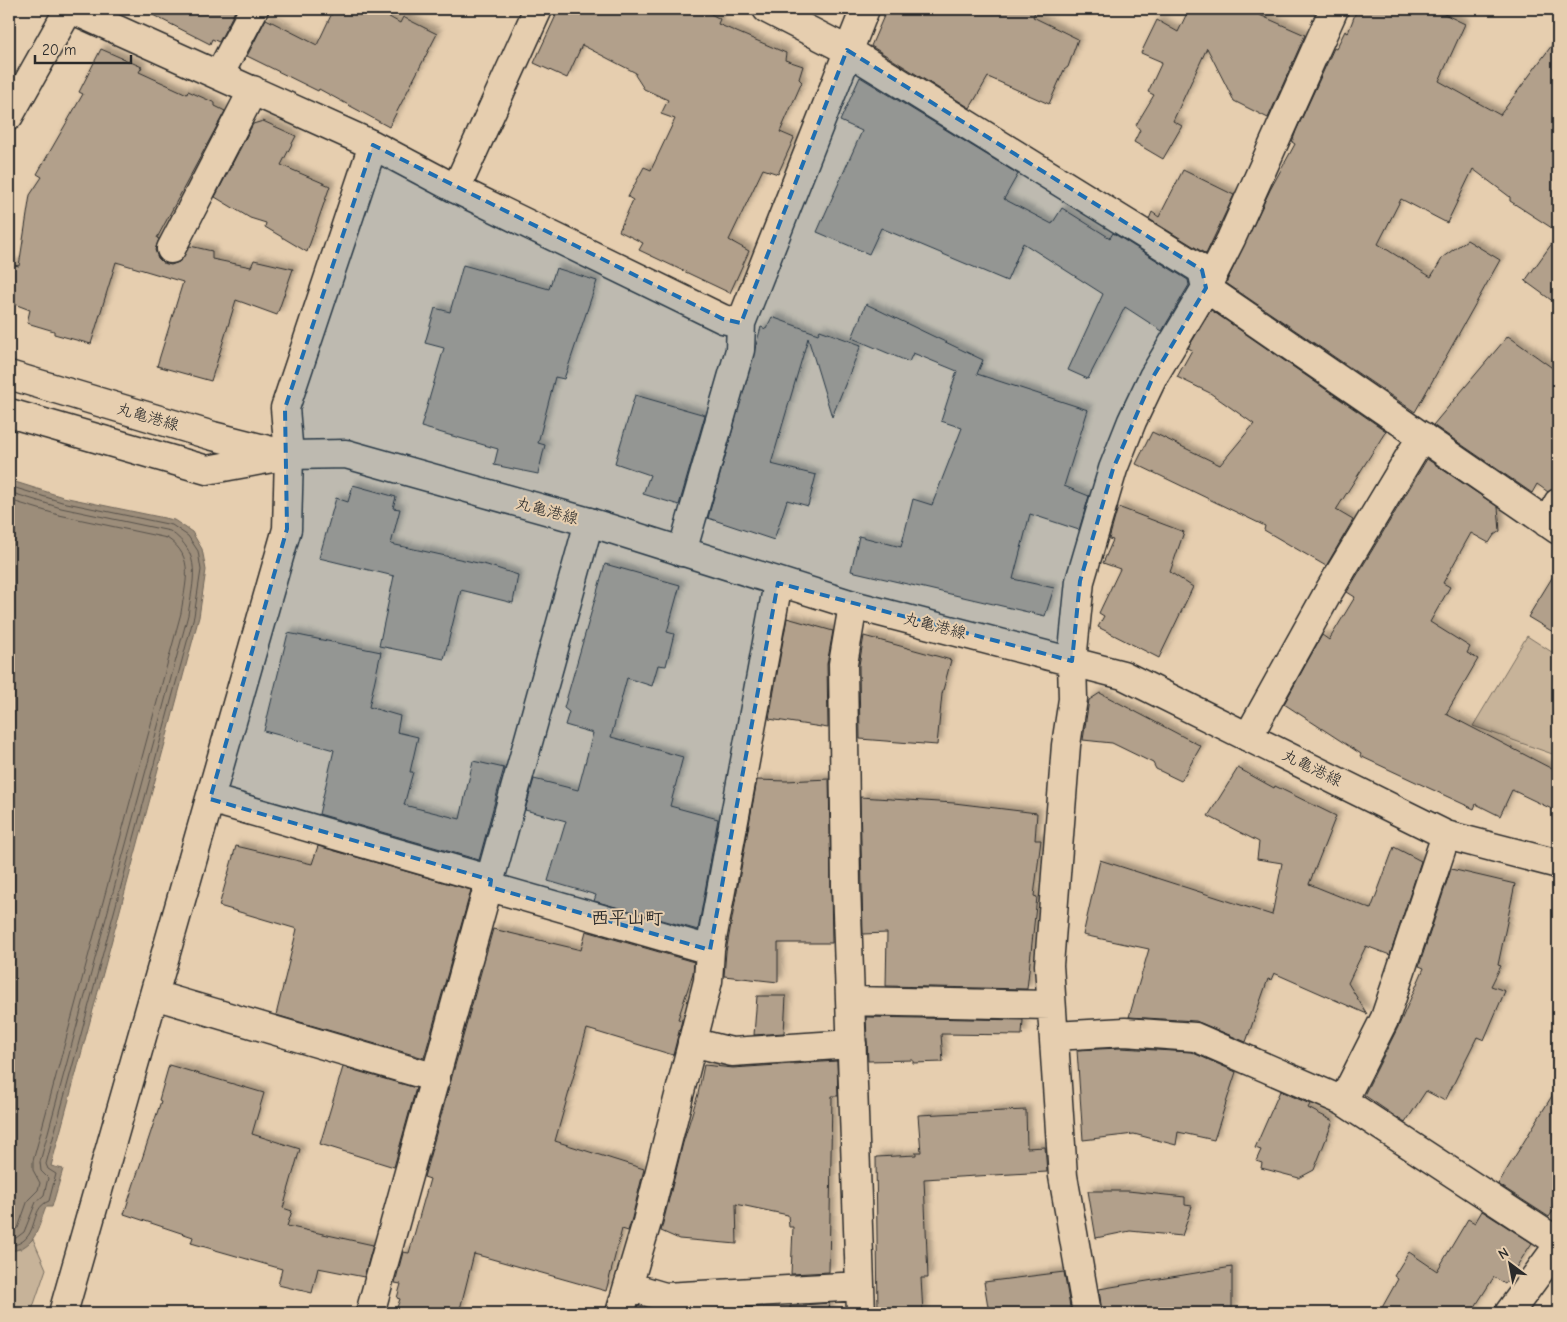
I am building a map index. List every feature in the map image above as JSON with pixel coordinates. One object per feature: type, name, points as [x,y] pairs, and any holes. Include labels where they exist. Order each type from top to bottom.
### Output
[{"type":"street","points":[[9,116],[70,9],[373,145],[456,189],[723,319],[741,323]]},
{"type":"street","points":[[219,75],[254,9]]},
{"type":"street","points":[[456,189],[538,9]]},
{"type":"street","points":[[767,9],[847,50],[1202,270],[1206,288],[1422,436],[1554,519]]},
{"type":"street","points":[[682,552],[740,350],[741,323],[823,120],[847,50],[865,9]]},
{"type":"street","points":[[1087,1313],[1063,1176],[1049,965],[1066,745],[1073,699],[1072,661],[1080,581],[1113,469],[1132,421],[1153,377],[1206,288],[1231,239],[1334,9]]},
{"type":"street","points":[[171,249],[253,90]]},
{"type":"street","points":[[63,1313],[287,528],[289,456],[285,408],[373,145]]},
{"type":"street","name":"丸亀港線","points":[[9,376],[289,456]]},
{"type":"street","name":"丸亀港線","points":[[9,413],[208,470],[289,456],[346,454],[589,522],[778,583],[853,605],[1123,675],[1446,835],[1558,864]]},
{"type":"street","points":[[1248,737],[1329,591],[1422,436]]},
{"type":"street","points":[[370,1313],[491,883],[589,522]]},
{"type":"street","points":[[620,1313],[647,1222],[708,981],[710,950],[778,583]]},
{"type":"street","points":[[853,605],[843,664],[846,884],[861,1313]]},
{"type":"street","points":[[210,799],[710,950]]},
{"type":"street","points":[[1343,1100],[1385,1018],[1446,835]]},
{"type":"street","points":[[154,995],[436,1078]]},
{"type":"street","points":[[851,1001],[1051,1005]]},
{"type":"street","points":[[1054,1036],[1125,1032],[1195,1037],[1343,1100],[1558,1242]]},
{"type":"street","points":[[692,1042],[732,1052],[852,1044]]},
{"type":"street","points":[[1508,1313],[1558,1246]]},
{"type":"street","points":[[628,1286],[665,1297],[860,1286]]},
{"type":"highlighted area","points":[[847,50],[1202,270],[1206,288],[1153,377],[1113,469],[1080,581],[1072,661],[778,583],[710,950],[490,887],[491,880],[210,799],[287,529],[285,408],[373,145],[723,319],[741,323]]},
{"type":"shaded area","points":[[1527,636],[1558,656],[1558,756],[1473,726]]},
{"type":"shaded area","points":[[33,1239],[46,1269],[31,1313],[9,1313],[9,1251],[21,1249]]},
{"type":"water","points":[[9,480],[63,497],[174,520],[192,532],[202,549],[206,570],[199,617],[51,1166],[63,1169],[52,1207],[46,1207],[34,1236],[25,1246],[9,1251]]},
{"type":"building","points":[[141,9],[236,9],[219,42],[212,39],[210,44]]},
{"type":"building","points":[[334,9],[375,9],[400,23],[403,17],[437,34],[389,127],[319,89],[318,91],[247,56],[266,19],[317,45]]},
{"type":"building","points":[[559,9],[702,9],[720,19],[718,24],[786,53],[785,60],[803,66],[799,79],[802,82],[780,132],[794,138],[778,174],[763,169],[729,240],[749,251],[730,293],[639,250],[643,243],[619,231],[633,200],[628,197],[644,167],[651,170],[675,119],[661,114],[668,100],[644,89],[635,75],[636,73],[582,45],[567,78],[534,63]]},
{"type":"building","points":[[887,9],[1036,9],[1033,17],[1078,39],[1068,67],[1064,70],[1049,104],[988,77],[970,108],[871,46]]},
{"type":"building","points":[[1189,9],[1246,9],[1305,35],[1268,118],[1234,101],[1207,48],[1173,121],[1182,126],[1163,159],[1134,142],[1140,130],[1136,125],[1154,95],[1148,92],[1162,62],[1141,53],[1157,20],[1178,32]]},
{"type":"building","points":[[1357,9],[1434,9],[1465,24],[1439,81],[1500,115],[1558,37],[1558,232],[1510,201],[1510,197],[1473,169],[1447,223],[1401,199],[1378,244],[1431,277],[1443,257],[1467,240],[1500,260],[1415,412],[1226,283],[1270,190],[1295,144],[1292,142],[1296,131],[1334,48],[1336,49],[1345,31],[1348,33]]},
{"type":"building","points":[[101,49],[142,67],[139,72],[187,94],[188,91],[215,103],[215,106],[225,111],[157,238],[159,239],[155,250],[158,258],[163,263],[171,265],[179,262],[190,246],[212,251],[212,259],[251,267],[254,260],[293,269],[277,315],[236,300],[211,381],[157,366],[183,282],[116,262],[91,344],[54,334],[54,331],[27,323],[30,310],[9,302],[9,264],[19,266],[30,195],[42,177],[37,174],[83,94],[79,92]]},
{"type":"building","points":[[860,77],[1018,174],[1004,199],[1052,224],[1062,208],[1110,238],[1113,233],[1188,280],[1189,285],[1162,331],[1125,307],[1088,379],[1068,370],[1103,294],[1023,243],[1007,281],[881,228],[869,254],[817,232],[862,131],[840,121]]},
{"type":"building","points":[[263,121],[296,136],[281,165],[330,186],[307,252],[265,227],[266,223],[250,218],[215,197],[253,124]]},
{"type":"building","points":[[1183,170],[1234,195],[1206,254],[1149,219],[1152,212],[1159,217]]},
{"type":"building","points":[[1558,235],[1558,305],[1525,281]]},
{"type":"building","points":[[463,265],[549,289],[556,268],[597,281],[564,379],[555,377],[538,443],[545,445],[538,474],[494,465],[498,449],[421,427],[444,348],[425,343],[435,308],[450,312]]},
{"type":"building","points":[[866,304],[983,360],[977,374],[1088,410],[1064,486],[1089,496],[1079,530],[1030,514],[1013,579],[1054,588],[1045,616],[851,571],[859,536],[901,547],[913,499],[932,505],[962,428],[941,421],[957,371],[913,353],[909,362],[852,338]]},
{"type":"building","points":[[1211,310],[1386,431],[1336,510],[1353,520],[1326,566],[1264,530],[1265,526],[1136,464],[1152,432],[1220,465],[1254,424],[1210,393],[1177,377],[1192,350],[1188,348]]},
{"type":"building","points":[[772,317],[818,334],[820,330],[861,345],[832,417],[808,338],[771,464],[816,475],[808,506],[787,500],[774,540],[708,518],[761,327],[766,329]]},
{"type":"building","points":[[1508,336],[1558,372],[1558,487],[1548,492],[1537,484],[1532,493],[1433,425]]},
{"type":"building","points":[[635,395],[705,415],[679,505],[643,494],[650,475],[615,463]]},
{"type":"building","points":[[1427,459],[1498,507],[1500,531],[1494,535],[1489,543],[1471,533],[1443,583],[1450,587],[1430,622],[1470,647],[1467,653],[1478,659],[1446,714],[1558,772],[1558,812],[1512,790],[1500,816],[1476,804],[1474,809],[1360,756],[1361,754],[1284,704],[1322,635],[1329,640],[1355,597],[1347,592]]},
{"type":"building","points":[[353,485],[396,497],[393,508],[400,509],[391,544],[487,565],[518,575],[513,603],[461,590],[444,659],[379,646],[394,576],[319,558],[336,498],[348,502]]},
{"type":"building","points":[[1118,507],[1184,532],[1170,572],[1193,587],[1159,658],[1098,627],[1104,616],[1099,613],[1120,569],[1103,563],[1113,540],[1109,539]]},
{"type":"building","points":[[605,564],[680,585],[667,632],[674,634],[666,666],[658,665],[652,686],[627,678],[611,737],[683,757],[670,806],[718,819],[698,930],[594,901],[596,895],[548,881],[566,821],[525,810],[534,779],[578,790],[593,733],[565,725],[569,712],[564,708]]},
{"type":"building","points":[[1558,568],[1558,635],[1528,617]]},
{"type":"building","points":[[787,618],[833,631],[827,664],[828,728],[769,719]]},
{"type":"building","points":[[288,633],[381,652],[369,707],[400,716],[397,732],[418,737],[410,772],[413,772],[404,805],[460,819],[473,761],[504,768],[479,860],[319,814],[334,750],[264,731]]},
{"type":"building","points":[[864,636],[951,660],[942,694],[937,745],[860,739],[859,665]]},
{"type":"building","points":[[1100,693],[1201,746],[1181,781],[1156,769],[1153,763],[1112,743],[1083,740],[1089,700]]},
{"type":"building","points":[[1238,768],[1274,788],[1275,786],[1336,816],[1309,884],[1371,909],[1394,847],[1421,861],[1390,955],[1366,946],[1348,983],[1367,1014],[1274,973],[1271,980],[1268,979],[1246,1042],[1196,1021],[1129,1017],[1149,949],[1083,935],[1100,860],[1272,915],[1282,863],[1257,859],[1259,842],[1208,816]]},
{"type":"building","points":[[829,779],[832,943],[778,943],[778,982],[724,976],[726,952],[757,780]]},
{"type":"building","points":[[860,797],[954,803],[1037,813],[1035,840],[1041,840],[1034,896],[1037,897],[1027,989],[886,986],[887,933],[863,934]]},
{"type":"building","points":[[236,846],[312,864],[318,846],[471,890],[424,1058],[276,1015],[297,929],[219,906]]},
{"type":"building","points":[[1451,869],[1515,884],[1498,965],[1501,966],[1491,986],[1505,991],[1484,1040],[1477,1037],[1445,1101],[1426,1091],[1405,1123],[1364,1095],[1399,1025],[1424,968],[1419,966]]},
{"type":"building","points":[[493,929],[581,950],[586,931],[694,962],[693,973],[678,1019],[682,1020],[673,1055],[587,1029],[555,1141],[644,1169],[632,1218],[628,1231],[622,1229],[606,1291],[474,1254],[459,1313],[395,1313],[400,1299],[397,1298],[401,1284],[395,1283],[403,1252],[409,1253],[430,1179],[424,1177]]},
{"type":"building","points":[[757,996],[786,996],[784,1033],[754,1035]]},
{"type":"building","points":[[866,1017],[1023,1020],[1022,1035],[941,1034],[943,1062],[913,1063],[913,1060],[868,1061]]},
{"type":"building","points":[[1120,1048],[1191,1052],[1236,1072],[1214,1140],[1178,1132],[1176,1145],[1134,1134],[1083,1140],[1077,1050]]},
{"type":"building","points":[[837,1061],[838,1096],[832,1096],[829,1272],[791,1274],[793,1227],[789,1227],[788,1215],[736,1204],[737,1244],[679,1239],[661,1231],[704,1065],[733,1068]]},
{"type":"building","points":[[169,1065],[264,1093],[252,1134],[300,1149],[283,1208],[292,1211],[287,1226],[373,1245],[364,1277],[318,1268],[312,1293],[278,1285],[282,1269],[191,1243],[193,1237],[124,1214],[161,1101],[159,1100]]},
{"type":"building","points":[[343,1067],[416,1088],[394,1167],[320,1144]]},
{"type":"building","points":[[1558,1086],[1558,1204],[1549,1217],[1498,1184]]},
{"type":"building","points":[[1280,1091],[1310,1104],[1308,1108],[1333,1121],[1314,1170],[1299,1178],[1261,1168],[1262,1163],[1256,1161],[1261,1150],[1255,1148]]},
{"type":"building","points":[[1026,1110],[1027,1148],[1045,1147],[1047,1172],[924,1179],[928,1278],[921,1278],[923,1313],[878,1313],[876,1157],[916,1155],[916,1152],[921,1152],[918,1115]]},
{"type":"building","points":[[1088,1191],[1128,1191],[1185,1197],[1185,1205],[1192,1206],[1182,1236],[1130,1231],[1096,1238]]},
{"type":"building","points":[[1482,1211],[1532,1243],[1505,1284],[1494,1277],[1471,1313],[1379,1313],[1398,1279],[1394,1276],[1409,1252],[1437,1271],[1468,1219],[1475,1223]]},
{"type":"building","points":[[1232,1267],[1232,1313],[1102,1313],[1099,1289]]},
{"type":"building","points":[[1064,1272],[1071,1313],[989,1313],[984,1282]]},
{"type":"building","points":[[829,1303],[829,1313],[790,1313],[790,1306]]},
{"type":"district","name":"西平山町","points":[[627,918]]}]
